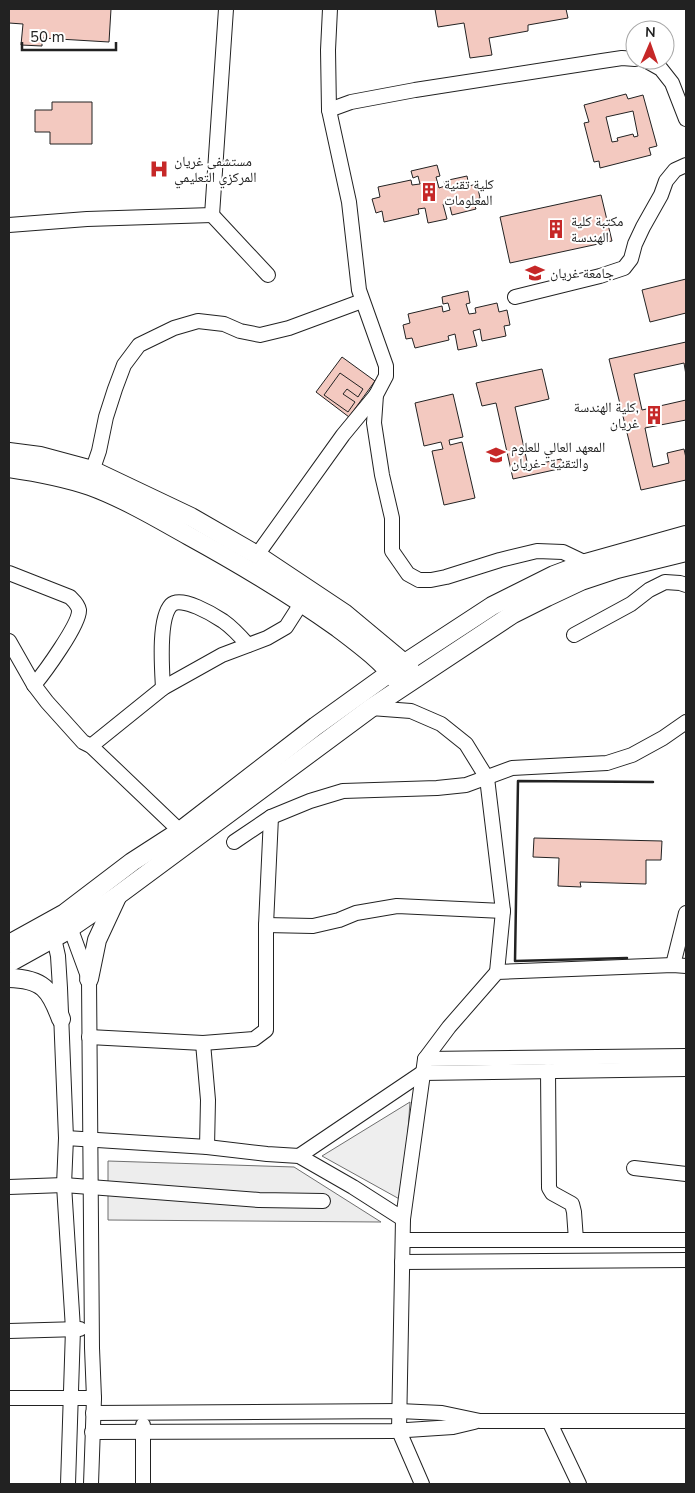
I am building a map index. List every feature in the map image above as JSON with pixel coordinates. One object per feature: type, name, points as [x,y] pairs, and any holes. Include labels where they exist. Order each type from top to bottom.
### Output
[{"type":"main road","points":[[9,452],[40,456],[191,517],[257,555],[344,613],[397,667],[409,682]]},
{"type":"main road","points":[[9,468],[63,478],[90,477],[302,602],[360,645],[397,667]]},
{"type":"main road","points":[[9,964],[55,938],[62,920],[132,862],[180,831],[316,726],[397,667],[492,606],[530,586],[586,562],[686,535]]},
{"type":"main road","points":[[9,944],[117,896],[371,708],[513,614],[581,581],[617,569],[686,552]]},
{"type":"main road","points":[[89,979],[97,940],[117,896]]},
{"type":"main road","points":[[9,978],[31,980],[46,988],[54,1000],[61,1019]]},
{"type":"street","points":[[226,9],[212,215],[268,275]]},
{"type":"street","points":[[257,555],[344,435],[376,395],[386,376],[386,366],[359,290],[349,202],[330,110],[328,50],[330,9]]},
{"type":"street","points":[[330,110],[351,102],[415,90],[602,60],[625,58]]},
{"type":"street","points":[[662,70],[672,83],[686,119]]},
{"type":"street","points":[[515,297],[600,276],[624,268],[631,259],[643,226],[658,202],[666,181],[675,170],[686,165]]},
{"type":"street","points":[[9,225],[87,219],[212,215]]},
{"type":"street","points":[[90,477],[99,451],[106,417],[124,365],[139,345],[174,328],[198,321],[224,324],[240,331],[260,335],[289,328],[362,301]]},
{"type":"street","points":[[376,395],[374,423],[382,475],[392,518],[392,551],[408,574],[419,580],[431,580],[464,572],[500,560],[544,551],[563,552],[586,562]]},
{"type":"street","points":[[9,573],[70,597],[76,601],[79,611],[77,619],[56,656],[34,684]]},
{"type":"street","points":[[574,635],[631,604],[649,590],[665,582],[686,585]]},
{"type":"street","points":[[162,688],[164,625],[172,605],[178,601],[186,602],[222,620],[248,645]]},
{"type":"street","points":[[90,746],[162,688],[222,656],[267,638],[286,626],[302,602]]},
{"type":"street","points":[[9,641],[34,684],[64,722],[83,742],[90,746],[180,831]]},
{"type":"street","points":[[371,708],[411,711],[441,724],[466,744],[487,778],[503,911],[497,972],[449,1027],[425,1059],[422,1073],[403,1219],[399,1411],[399,1431],[422,1484]]},
{"type":"street","points":[[234,842],[271,818],[310,801],[343,791],[437,788],[466,785],[512,768],[608,763],[632,755],[663,738],[686,722]]},
{"type":"street","points":[[89,1037],[204,1043],[254,1039],[266,1030],[266,926],[271,818]]},
{"type":"street","points":[[266,926],[313,926],[339,920],[356,912],[397,906],[503,911]]},
{"type":"street","points":[[497,972],[680,966],[686,913]]},
{"type":"street","points":[[62,920],[89,979],[94,1398],[91,1484]]},
{"type":"street","points":[[55,938],[58,964],[66,1138],[64,1185],[73,1329],[68,1484]]},
{"type":"street","points":[[204,1043],[208,1100],[207,1147]]},
{"type":"street","points":[[425,1059],[686,1056]]},
{"type":"street","points":[[299,1156],[422,1073],[686,1070]]},
{"type":"street","points":[[548,1071],[549,1188],[552,1193],[572,1204],[576,1240]]},
{"type":"street","points":[[66,1138],[207,1147],[299,1156],[403,1219]]},
{"type":"street","points":[[634,1168],[686,1174]]},
{"type":"street","points":[[9,1187],[64,1185],[258,1200],[323,1201]]},
{"type":"street","points":[[404,1240],[686,1240]]},
{"type":"street","points":[[402,1262],[686,1260]]},
{"type":"street","points":[[9,1331],[92,1328]]},
{"type":"street","points":[[9,1398],[94,1398]]},
{"type":"street","points":[[93,1413],[399,1411],[442,1413],[480,1421]]},
{"type":"street","points":[[143,1484],[144,1412]]},
{"type":"street","points":[[92,1432],[399,1431],[453,1426],[480,1421],[686,1421]]},
{"type":"street","points":[[550,1421],[580,1484]]},
{"type":"shaded area","points":[[410,1102],[403,1201],[322,1156]]},
{"type":"shaded area","points":[[108,1161],[294,1167],[381,1222],[108,1220]]},
{"type":"building","points":[[9,9],[111,9],[109,42],[42,38],[42,46],[21,45],[23,24],[9,23]]},
{"type":"building","points":[[435,9],[566,9],[568,18],[528,25],[528,31],[489,38],[492,55],[470,58],[464,23],[438,27]]},
{"type":"building","points":[[626,94],[628,99],[643,95],[657,146],[649,148],[651,155],[600,168],[599,161],[594,162],[584,123],[589,122],[584,105]],"holes":[[[633,111],[638,136],[634,137],[633,134],[617,138],[618,141],[612,142],[606,117]]]},
{"type":"building","points":[[52,102],[92,102],[92,144],[50,144],[50,132],[35,132],[35,110],[52,110]]},
{"type":"building","name":"كلية تقنية المعلومات","points":[[437,165],[440,176],[436,177],[439,188],[445,186],[444,181],[467,176],[469,186],[477,184],[480,198],[473,200],[476,209],[452,215],[449,203],[443,204],[447,219],[428,223],[425,208],[418,209],[419,214],[384,222],[382,211],[376,213],[372,199],[380,197],[378,187],[411,180],[412,185],[420,184],[418,176],[413,178],[411,171]]},
{"type":"building","name":"مكتبة كلية الهندسة","points":[[601,195],[612,241],[510,263],[500,217]]},
{"type":"building","points":[[686,279],[686,313],[650,322],[642,290]]},
{"type":"building","points":[[468,291],[470,303],[466,304],[469,314],[476,313],[475,308],[497,303],[499,312],[507,310],[510,325],[504,326],[506,336],[482,341],[480,329],[473,331],[477,346],[458,350],[455,334],[448,336],[449,340],[415,348],[412,338],[406,339],[403,325],[410,323],[408,314],[442,306],[443,312],[450,310],[448,303],[443,304],[442,297]]},
{"type":"building","name":"كلية الهندسة, غريان","points":[[686,342],[686,375],[684,363],[634,374],[642,410],[686,400],[686,420],[645,428],[653,467],[669,463],[667,453],[684,449],[686,480],[641,490],[609,359]]},
{"type":"building","points":[[342,357],[375,381],[349,417],[316,392]]},
{"type":"building","points":[[542,369],[549,399],[515,407],[528,466],[561,459],[563,468],[513,479],[496,403],[482,406],[476,383]]},
{"type":"building","points":[[340,373],[363,389],[358,397],[347,389],[343,394],[355,402],[348,412],[324,395]]},
{"type":"building","points":[[453,394],[463,437],[449,440],[450,445],[462,442],[475,498],[444,505],[432,451],[443,449],[441,442],[424,446],[415,403]]},
{"type":"building","points":[[534,838],[662,841],[661,860],[646,860],[646,884],[580,882],[581,887],[558,886],[559,858],[533,857]]},
{"type":"wall","points":[[627,958],[515,961],[518,781],[653,782]]},
{"type":"place","name":"مستشفى غريان المركزي التعليمي","points":[[159,169]]},
{"type":"place","name":"كلية تقنية المعلومات","points":[[429,192]]},
{"type":"place","name":"مكتبة كلية الهندسة","points":[[556,229]]},
{"type":"place","name":"جامعة غريان","points":[[535,273]]},
{"type":"place","name":"كلية الهندسة, غريان","points":[[654,415]]},
{"type":"place","name":"المعهد العالي للعلوم والتقنية -غريان","points":[[496,455]]}]
